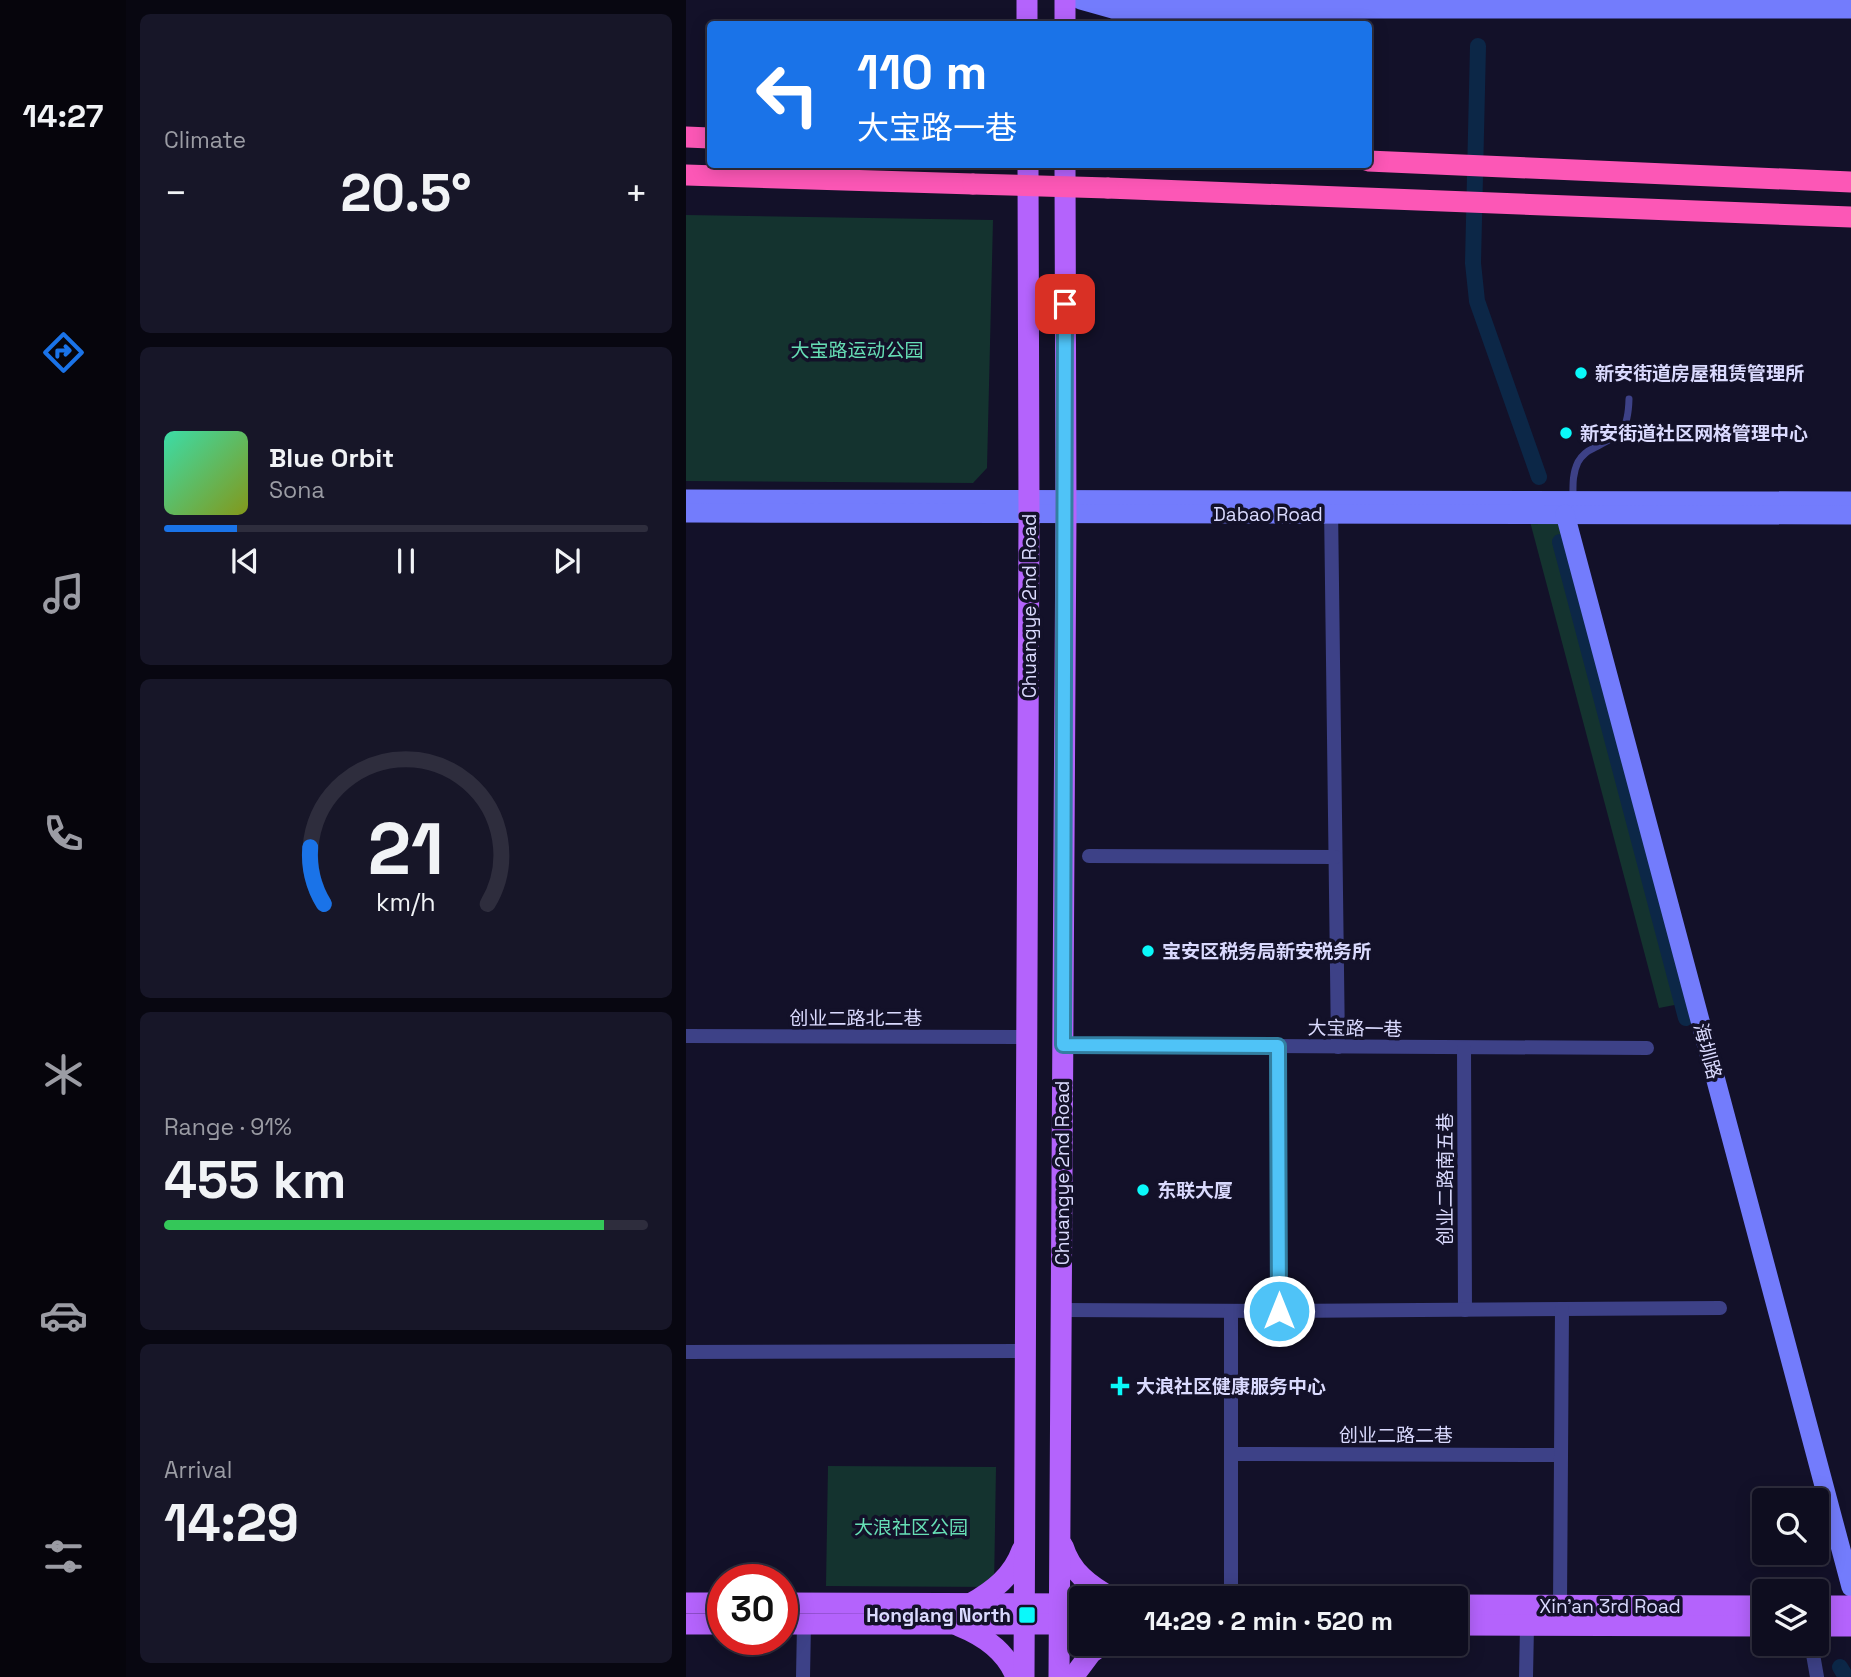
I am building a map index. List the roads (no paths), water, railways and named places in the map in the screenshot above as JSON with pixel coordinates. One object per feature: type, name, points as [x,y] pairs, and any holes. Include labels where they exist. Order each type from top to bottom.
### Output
[{"type":"highway","points":[[686,137],[707,138]]},
{"type":"highway","points":[[1372,161],[1851,181]]},
{"type":"highway","points":[[686,174],[1851,217]]},
{"type":"main road","points":[[1027,0],[1027,21]]},
{"type":"main road","points":[[1065,0],[1065,21]]},
{"type":"main road","points":[[1081,0],[1114,9],[1851,9]]},
{"type":"main road","name":"Chuangye 2nd Road","points":[[1024,1677],[1028,168]]},
{"type":"main road","name":"Chuangye 2nd Road","points":[[1059,1677],[1066,507],[1065,168]]},
{"type":"main road","name":"Dabao Road","points":[[686,499],[1029,507]]},
{"type":"main road","name":"Dabao Road","points":[[686,513],[1029,507],[1569,507],[1851,501]]},
{"type":"main road","name":"Dabao Road","points":[[1569,507],[1851,514]]},
{"type":"main road","name":"海圳路","points":[[1569,507],[1851,1587]]},
{"type":"main road","points":[[1060,1537],[1073,1568],[1093,1586]]},
{"type":"main road","points":[[970,1604],[998,1586],[1009,1574],[1019,1559],[1025,1542]]},
{"type":"main road","points":[[686,1603],[707,1603]]},
{"type":"main road","points":[[798,1603],[970,1604],[1024,1614]]},
{"type":"main road","name":"Xin’an 3rd Road","points":[[1468,1605],[1752,1606]]},
{"type":"main road","points":[[1829,1606],[1851,1606]]},
{"type":"main road","points":[[798,1624],[954,1624],[1024,1614],[1059,1614],[1069,1610]]},
{"type":"main road","points":[[1059,1614],[1069,1619]]},
{"type":"main road","points":[[686,1623],[707,1624]]},
{"type":"main road","points":[[954,1624],[976,1633],[995,1647],[1002,1653],[1016,1677]]},
{"type":"main road","name":"Xin’an 3rd Road","points":[[1468,1625],[1752,1626]]},
{"type":"main road","points":[[1073,1677],[1089,1656]]},
{"type":"street","points":[[1331,507],[1338,1047]]},
{"type":"street","points":[[1090,856],[1335,857]]},
{"type":"street","name":"创业二路北二巷","points":[[686,1036],[1027,1037]]},
{"type":"street","name":"大宝路一巷","points":[[1063,1045],[1647,1048]]},
{"type":"street","points":[[1278,1046],[1279,1311]]},
{"type":"street","name":"创业二路南五巷","points":[[1464,1048],[1465,1310]]},
{"type":"street","points":[[1061,1310],[1720,1308]]},
{"type":"street","points":[[1560,1605],[1562,1309]]},
{"type":"street","points":[[1231,1311],[1231,1586]]},
{"type":"street","points":[[686,1352],[1026,1351]]},
{"type":"street","name":"创业二路二巷","points":[[1231,1454],[1561,1455]]},
{"type":"street","points":[[803,1677],[804,1624]]},
{"type":"street","points":[[1526,1677],[1527,1626]]},
{"type":"street","points":[[1813,1656],[1817,1677]]},
{"type":"lane","points":[[1569,507],[1573,475],[1579,460],[1586,452],[1618,435],[1629,418],[1629,398]]},
{"type":"waterway","points":[[1478,46],[1473,263],[1477,301],[1539,477]]},
{"type":"waterway","points":[[1560,542],[1686,1018]]},
{"type":"waterway","points":[[1840,1667],[1846,1677]]},
{"type":"place","name":"新安街道房屋租赁管理所","points":[[1581,373]]},
{"type":"place","name":"新安街道社区网格管理中心","points":[[1566,433]]},
{"type":"place","name":"宝安区税务局新安税务所","points":[[1148,951]]},
{"type":"place","name":"东联大厦","points":[[1143,1190]]},
{"type":"place","name":"大浪社区健康服务中心","points":[[1120,1386]]},
{"type":"place","name":"Honglang North","points":[[1027,1615]]},
{"type":"park label","name":"大宝路运动公园","points":[[857,350]]},
{"type":"park label","name":"大浪社区公园","points":[[911,1527]]}]
